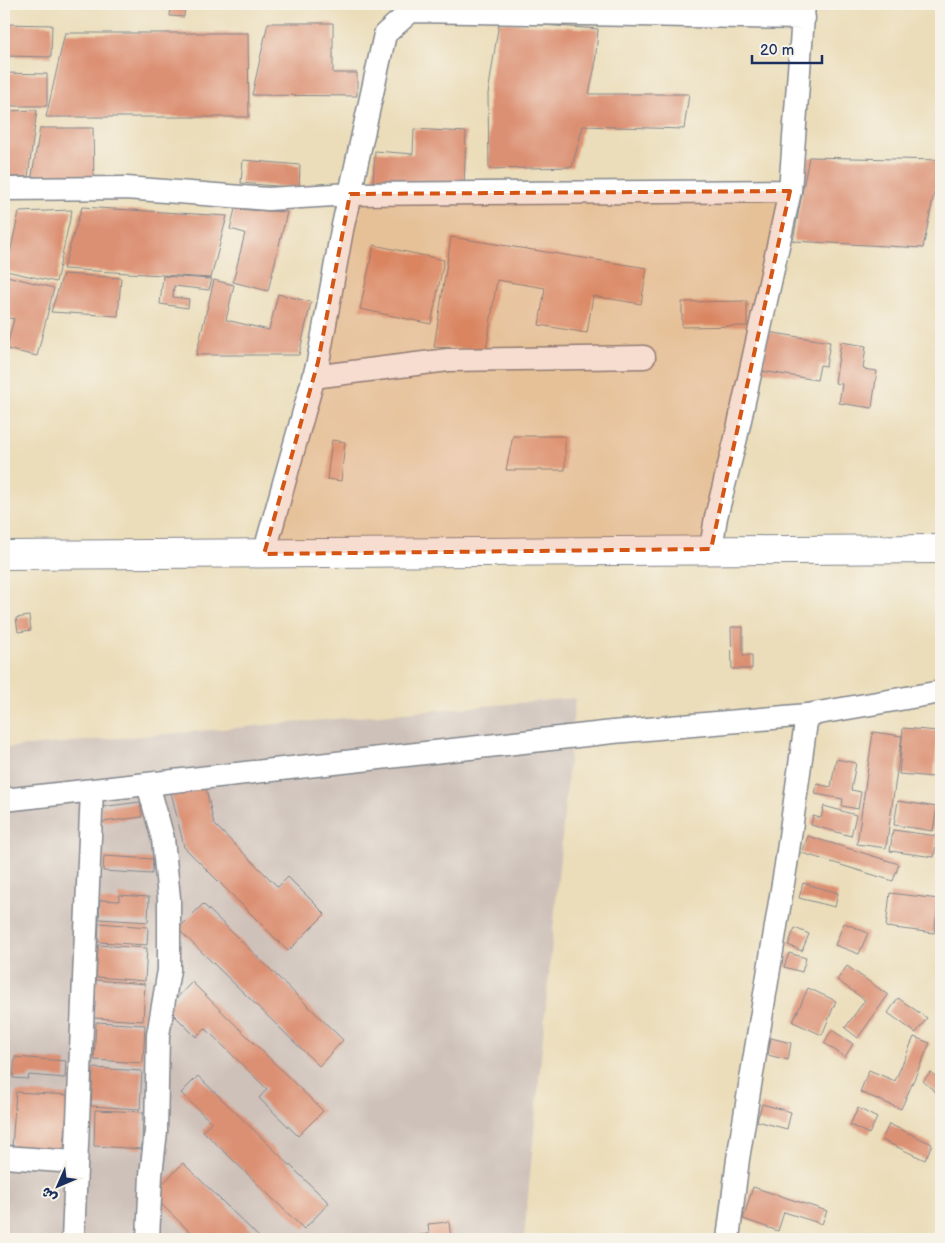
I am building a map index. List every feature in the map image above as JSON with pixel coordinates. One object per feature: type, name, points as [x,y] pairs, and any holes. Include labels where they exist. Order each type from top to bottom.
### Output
[{"type":"main road","points":[[4,555],[941,549]]},
{"type":"street","points":[[264,554],[313,377],[385,34],[411,11],[804,11],[790,191],[736,438],[716,517],[711,549]]},
{"type":"street","points":[[4,189],[126,188],[268,199],[350,194],[790,191]]},
{"type":"street","points":[[313,377],[448,360],[644,357]]},
{"type":"street","points":[[4,800],[603,733],[807,715],[941,692]]},
{"type":"street","points":[[728,1239],[738,1160],[786,865],[807,715]]},
{"type":"street","points":[[148,784],[163,839],[169,898],[169,970],[158,1035],[156,1131],[151,1175],[148,1239]]},
{"type":"street","points":[[73,1239],[92,790]]},
{"type":"street","points":[[4,1157],[75,1162]]},
{"type":"highlighted area","points":[[790,191],[711,549],[264,554],[318,362],[350,194]]},
{"type":"shaded area","points":[[575,698],[524,1239],[4,1239],[4,748]]},
{"type":"building","points":[[171,4],[185,4],[184,17],[170,16]]},
{"type":"building","points":[[499,22],[598,29],[595,66],[589,94],[689,94],[684,129],[583,126],[572,167],[489,169],[488,94]]},
{"type":"building","points":[[268,23],[333,23],[333,73],[357,73],[357,96],[252,95]]},
{"type":"building","points":[[4,24],[52,25],[51,57],[4,56]]},
{"type":"building","points":[[65,33],[248,33],[249,117],[46,117]]},
{"type":"building","points":[[4,73],[47,74],[47,106],[4,106]]},
{"type":"building","points":[[37,110],[28,177],[4,177],[4,111]]},
{"type":"building","points":[[40,128],[93,128],[94,181],[31,181]]},
{"type":"building","points":[[414,129],[466,132],[464,187],[373,182],[375,151],[413,154]]},
{"type":"building","points":[[809,157],[941,160],[923,248],[793,241]]},
{"type":"building","points":[[243,160],[300,165],[299,188],[241,183]]},
{"type":"building","points":[[82,207],[227,216],[211,278],[63,269]]},
{"type":"building","points":[[235,209],[287,212],[268,291],[233,282],[245,233],[230,229]]},
{"type":"building","points":[[72,210],[56,282],[6,271],[19,212]]},
{"type":"building","points":[[451,237],[647,268],[641,304],[593,296],[587,333],[539,325],[545,288],[497,280],[486,350],[434,347]]},
{"type":"building","points":[[374,245],[444,260],[431,324],[360,309]]},
{"type":"building","points":[[63,274],[121,278],[118,316],[51,312]]},
{"type":"building","points":[[7,276],[54,288],[37,356],[6,349],[14,319],[4,317],[4,288]]},
{"type":"building","points":[[163,276],[212,279],[209,290],[174,286],[173,297],[189,299],[188,308],[160,304]]},
{"type":"building","points":[[214,280],[234,285],[226,320],[269,330],[278,294],[311,302],[299,355],[196,355]]},
{"type":"building","points":[[747,301],[747,326],[682,327],[682,302]]},
{"type":"building","points":[[768,332],[830,342],[826,366],[820,365],[817,380],[762,371]]},
{"type":"building","points":[[841,342],[866,346],[863,369],[877,371],[872,408],[839,403],[842,384],[835,383]]},
{"type":"building","points":[[513,436],[565,436],[565,470],[506,470]]},
{"type":"building","points":[[332,440],[345,442],[341,481],[327,479]]},
{"type":"building","points":[[29,616],[31,630],[18,632],[16,618]]},
{"type":"building","points":[[731,627],[743,627],[743,655],[752,655],[752,669],[732,669]]},
{"type":"building","points":[[903,728],[938,731],[934,777],[899,774]]},
{"type":"building","points":[[873,732],[902,736],[886,848],[857,844]]},
{"type":"building","points":[[836,759],[856,763],[851,790],[861,792],[858,809],[842,806],[843,799],[815,794],[817,784],[831,787]]},
{"type":"building","points":[[205,784],[214,824],[278,887],[288,877],[325,914],[288,951],[184,847],[171,792]]},
{"type":"building","points":[[898,801],[937,807],[933,831],[894,825]]},
{"type":"building","points":[[140,802],[142,817],[103,822],[101,807]]},
{"type":"building","points":[[824,806],[856,815],[851,836],[811,825],[813,816],[821,818]]},
{"type":"building","points":[[893,830],[937,836],[934,857],[890,851]]},
{"type":"building","points":[[808,836],[899,864],[893,881],[802,853]]},
{"type":"building","points":[[104,856],[153,859],[152,874],[103,871]]},
{"type":"building","points":[[803,883],[838,893],[835,907],[799,898]]},
{"type":"building","points":[[890,893],[939,899],[934,933],[886,927]]},
{"type":"building","points":[[119,895],[149,897],[148,922],[99,919],[100,900],[119,901]]},
{"type":"building","points":[[203,904],[343,1040],[319,1066],[178,929]]},
{"type":"building","points":[[99,923],[148,927],[147,945],[98,942]]},
{"type":"building","points":[[844,923],[868,933],[859,954],[835,945]]},
{"type":"building","points":[[795,928],[809,934],[802,951],[788,945]]},
{"type":"building","points":[[98,945],[147,948],[145,981],[96,977]]},
{"type":"building","points":[[789,953],[806,958],[802,972],[784,967]]},
{"type":"building","points":[[847,966],[888,995],[858,1038],[845,1028],[865,1000],[837,980]]},
{"type":"building","points":[[96,980],[145,984],[143,1021],[94,1018]]},
{"type":"building","points":[[192,982],[323,1111],[298,1136],[259,1098],[267,1089],[205,1028],[196,1037],[167,1008]]},
{"type":"building","points":[[808,988],[836,1001],[822,1035],[793,1022]]},
{"type":"building","points":[[898,998],[927,1018],[916,1033],[888,1013]]},
{"type":"building","points":[[96,1022],[145,1025],[143,1063],[94,1060]]},
{"type":"building","points":[[832,1030],[853,1044],[845,1057],[824,1043]]},
{"type":"building","points":[[914,1037],[930,1043],[901,1109],[860,1092],[869,1070],[895,1081]]},
{"type":"building","points":[[771,1038],[791,1043],[788,1060],[768,1055]]},
{"type":"building","points":[[15,1057],[66,1061],[65,1078],[29,1075],[28,1079],[13,1078]]},
{"type":"building","points":[[93,1068],[142,1071],[140,1109],[91,1106]]},
{"type":"building","points":[[931,1072],[941,1081],[941,1097],[923,1081]]},
{"type":"building","points":[[198,1076],[329,1203],[304,1229],[203,1131],[211,1122],[181,1093]]},
{"type":"building","points":[[16,1092],[68,1095],[64,1151],[12,1147]]},
{"type":"building","points":[[762,1104],[791,1112],[787,1129],[757,1121]]},
{"type":"building","points":[[858,1108],[877,1118],[869,1134],[850,1125]]},
{"type":"building","points":[[95,1110],[143,1112],[142,1149],[94,1146]]},
{"type":"building","points":[[889,1124],[932,1144],[925,1160],[882,1140]]},
{"type":"building","points":[[183,1163],[261,1239],[197,1239],[152,1195]]},
{"type":"building","points":[[753,1187],[827,1211],[822,1224],[784,1212],[778,1231],[743,1219]]},
{"type":"building","points":[[449,1222],[451,1239],[395,1239],[429,1234],[428,1224]]}]
